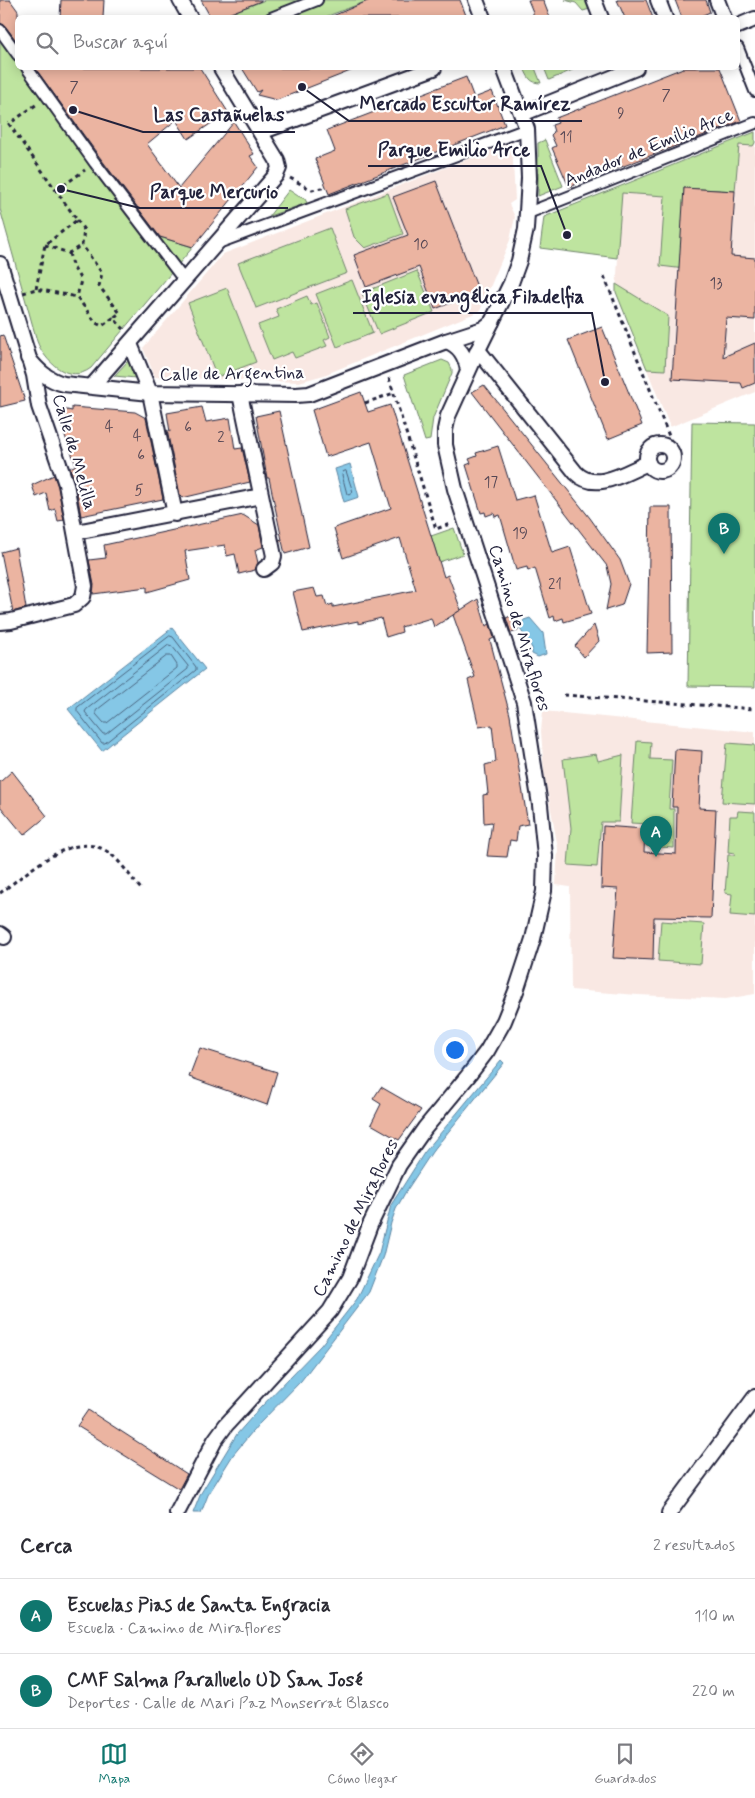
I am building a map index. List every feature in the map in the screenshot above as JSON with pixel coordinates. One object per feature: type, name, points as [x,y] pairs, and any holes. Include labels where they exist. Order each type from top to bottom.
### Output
[{"type":"street","points":[[180,0],[188,15]]},
{"type":"street","points":[[279,15],[317,0]]},
{"type":"street","points":[[476,0],[482,15]]},
{"type":"street","points":[[594,0],[600,15]]},
{"type":"street","points":[[658,0],[664,15]]},
{"type":"street","points":[[718,0],[723,15]]},
{"type":"street","points":[[740,25],[755,19]]},
{"type":"street","points":[[0,30],[15,51]]},
{"type":"street","points":[[740,53],[755,91]]},
{"type":"street","points":[[27,70],[184,280]]},
{"type":"street","points":[[92,386],[129,338],[216,244],[277,171],[277,160],[222,70]]},
{"type":"street","points":[[261,132],[429,70]]},
{"type":"street","name":"Camino de Miraflores","points":[[177,1513],[215,1440],[226,1425],[315,1329],[339,1299],[399,1164],[424,1128],[482,1058],[504,1021],[533,938],[544,891],[545,856],[540,805],[523,694],[453,481],[445,445],[445,430],[448,416],[478,350],[504,300],[516,268],[523,244],[528,213],[530,178],[527,129],[505,70]]},
{"type":"street","points":[[522,114],[625,70]]},
{"type":"street","name":"Andador de Emilio Arce","points":[[528,213],[755,123]]},
{"type":"street","points":[[216,244],[527,129]]},
{"type":"street","name":"Calle de Melilla","points":[[0,264],[9,300],[36,385],[39,406],[66,484],[85,586],[83,597],[74,605],[0,622]]},
{"type":"street","name":"Calle de Argentina","points":[[28,358],[42,374],[56,382],[150,393],[290,396],[309,394],[483,328],[492,322]]},
{"type":"street","points":[[129,338],[150,393],[175,514]]},
{"type":"street","points":[[446,341],[453,343],[460,350],[466,360],[468,371]]},
{"type":"street","points":[[478,350],[580,477],[592,482],[602,482],[648,463]]},
{"type":"street","points":[[240,394],[274,556],[272,563],[264,569]]},
{"type":"street","points":[[76,532],[261,496]]},
{"type":"street","points":[[669,1513],[755,1397]]},
{"type":"path","points":[[9,300],[36,289],[77,297],[96,323],[102,326],[120,313],[100,286],[102,273],[82,245],[84,230],[8,124],[25,112]]},
{"type":"path","points":[[277,171],[308,189],[326,187]]},
{"type":"path","points":[[57,190],[71,180]]},
{"type":"path","points":[[36,289],[45,245],[78,220]]},
{"type":"path","points":[[45,245],[69,253]]},
{"type":"path","points":[[69,253],[82,245]]},
{"type":"path","points":[[69,253],[72,265],[81,280],[77,297]]},
{"type":"path","points":[[604,276],[671,441]]},
{"type":"path","points":[[113,318],[129,338]]},
{"type":"path","points":[[386,371],[436,529],[465,519]]},
{"type":"path","points":[[365,403],[394,394]]},
{"type":"path","points":[[564,695],[755,709]]},
{"type":"path","points":[[0,893],[47,858],[74,846],[87,845],[107,851],[118,860],[141,889]]},
{"type":"shaded area","points":[[755,132],[755,392],[670,427],[616,292],[618,258],[600,255],[579,203]]},
{"type":"shaded area","points":[[512,142],[515,200],[509,204],[515,217],[510,240],[480,311],[324,375],[299,382],[155,377],[143,348],[223,254]]},
{"type":"shaded area","points":[[543,711],[755,732],[755,994],[726,999],[571,990],[570,887],[556,885],[558,848],[544,772],[541,731]]},
{"type":"green space","points":[[265,0],[370,0],[330,15],[226,15]]},
{"type":"green space","points":[[565,0],[587,0],[590,9],[583,11],[576,3]]},
{"type":"green space","points":[[0,24],[15,46],[15,70],[32,70],[156,236],[193,247],[91,368],[83,373],[74,374],[66,372],[51,363],[40,349],[0,209]]},
{"type":"green space","points":[[525,70],[536,70],[541,83],[532,81]]},
{"type":"green space","points":[[545,70],[572,70],[549,80]]},
{"type":"green space","points":[[755,132],[755,143],[753,146],[739,145],[735,191],[684,188],[685,269],[660,266],[665,196],[622,193],[617,258],[540,248],[544,217]]},
{"type":"green space","points":[[545,140],[563,186],[538,196],[538,143]]},
{"type":"green space","points":[[289,190],[305,199],[307,203],[269,216]]},
{"type":"green space","points":[[388,193],[403,234],[365,248],[354,237],[345,209]]},
{"type":"green space","points":[[330,228],[347,273],[256,308],[238,263]]},
{"type":"green space","points":[[417,271],[434,312],[379,334],[362,293]]},
{"type":"green space","points":[[352,280],[373,333],[337,347],[316,294]]},
{"type":"green space","points":[[616,284],[668,316],[665,370],[647,369],[616,292]]},
{"type":"green space","points":[[227,288],[256,362],[217,377],[188,303]]},
{"type":"green space","points":[[307,296],[311,305],[317,303],[330,337],[324,340],[327,346],[295,358],[292,352],[272,360],[258,325],[279,317],[276,309]]},
{"type":"green space","points":[[442,360],[449,363],[452,373],[433,418],[430,440],[425,441],[404,375]]},
{"type":"green space","points":[[128,361],[136,378],[114,376]]},
{"type":"green space","points":[[692,422],[755,423],[755,687],[688,686]]},
{"type":"green space","points":[[454,528],[463,554],[439,562],[431,536]]},
{"type":"green space","points":[[637,741],[651,742],[650,759],[672,760],[669,809],[674,809],[674,848],[646,846],[648,824],[631,823]]},
{"type":"green space","points":[[727,743],[755,745],[755,804],[722,802]]},
{"type":"green space","points":[[596,754],[598,761],[623,755],[619,822],[601,822],[597,867],[568,865],[571,828],[563,759]]},
{"type":"green space","points":[[738,811],[755,812],[755,917],[730,915],[732,894],[725,893],[728,855],[734,855],[735,853],[728,852],[730,816],[737,816]]},
{"type":"green space","points":[[661,921],[704,924],[701,964],[658,961]]},
{"type":"water","points":[[350,464],[359,497],[344,502],[335,469]]},
{"type":"water","points":[[530,618],[543,633],[546,654],[538,657],[532,654],[532,648],[519,627],[524,620]]},
{"type":"water","points":[[172,628],[205,669],[102,751],[68,709]]},
{"type":"water","points":[[501,1060],[504,1063],[432,1152],[405,1193],[396,1209],[383,1256],[369,1292],[301,1381],[257,1426],[233,1455],[208,1495],[201,1513],[193,1513],[201,1493],[237,1434],[321,1345],[357,1299],[379,1253],[391,1205],[424,1153]]},
{"type":"building","points":[[0,0],[10,0],[18,11],[18,15],[15,15],[15,39],[5,26],[0,23]]},
{"type":"building","points":[[61,0],[104,0],[103,15],[60,15]]},
{"type":"building","points":[[201,0],[261,0],[226,15],[209,15]]},
{"type":"building","points":[[370,0],[460,0],[466,15],[335,15]]},
{"type":"building","points":[[528,0],[543,0],[549,15],[533,15]]},
{"type":"building","points":[[617,0],[646,0],[652,15],[624,15]]},
{"type":"building","points":[[675,0],[706,0],[710,12],[703,15],[681,15]]},
{"type":"building","points":[[36,70],[201,70],[228,112],[188,139],[176,120],[147,144],[179,188],[234,122],[254,154],[250,156],[258,167],[193,247],[160,237]]},
{"type":"building","points":[[243,70],[353,70],[277,100],[257,95],[261,90],[257,92]]},
{"type":"building","points":[[678,70],[721,70],[741,121],[569,187],[552,148],[556,146],[551,135],[554,132],[552,125],[558,123],[556,118]]},
{"type":"building","points":[[466,77],[474,98],[492,91],[505,125],[329,194],[315,159],[335,151],[327,130]]},
{"type":"building","points":[[436,181],[479,292],[435,309],[419,267],[366,287],[354,255],[408,235],[393,197]]},
{"type":"building","points":[[684,188],[735,191],[731,256],[755,258],[755,320],[726,318],[723,357],[755,343],[755,383],[743,388],[741,383],[672,379]]},
{"type":"building","points":[[602,327],[642,425],[608,439],[568,340]]},
{"type":"building","points":[[3,335],[25,401],[0,407],[0,336]]},
{"type":"building","points":[[484,385],[590,518],[620,560],[629,584],[622,605],[606,610],[611,584],[607,566],[472,392]]},
{"type":"building","points":[[361,392],[368,412],[390,405],[444,577],[448,575],[461,610],[434,627],[431,618],[401,627],[402,632],[386,637],[381,618],[358,624],[358,621],[303,632],[293,592],[314,588],[317,597],[324,596],[327,606],[333,604],[333,607],[416,590],[400,538],[343,558],[334,528],[391,508],[371,442],[326,457],[312,410]]},
{"type":"building","points":[[72,407],[135,412],[146,418],[163,499],[81,516],[75,482],[70,468],[76,465],[59,420],[62,409],[72,411]]},
{"type":"building","points":[[202,407],[206,422],[230,418],[235,449],[242,448],[250,482],[182,498],[167,430],[170,432],[167,413]]},
{"type":"building","points":[[279,411],[309,547],[285,554],[282,541],[280,542],[279,539],[282,540],[269,478],[267,478],[256,416]]},
{"type":"building","points":[[498,446],[515,500],[534,495],[552,553],[570,547],[591,614],[564,622],[563,618],[555,621],[554,616],[550,618],[535,568],[528,571],[527,567],[516,570],[500,515],[495,517],[494,513],[486,516],[485,512],[481,513],[466,465],[471,463],[469,459],[477,456],[476,453]]},
{"type":"building","points":[[54,475],[58,486],[64,520],[58,521],[55,509],[50,511],[46,493],[36,497],[32,485]]},
{"type":"building","points":[[650,507],[671,507],[672,652],[647,653]]},
{"type":"building","points":[[243,515],[259,525],[263,547],[255,550],[258,563],[255,570],[239,574],[235,554],[227,556],[225,545],[185,551],[190,580],[147,592],[147,587],[93,594],[94,585],[89,560],[106,558],[104,545]]},
{"type":"building","points":[[16,548],[26,608],[13,612],[1,552]]},
{"type":"building","points":[[478,599],[486,626],[490,624],[494,638],[490,640],[510,715],[528,824],[518,826],[516,841],[510,840],[507,857],[487,856],[492,822],[484,823],[483,795],[488,794],[485,765],[496,762],[492,725],[479,727],[468,680],[475,677],[453,615]]},
{"type":"building","points":[[513,615],[518,631],[511,633],[506,618]]},
{"type":"building","points":[[594,625],[599,641],[584,657],[575,646]]},
{"type":"building","points":[[675,749],[702,751],[699,808],[716,809],[711,918],[654,917],[653,960],[613,958],[618,889],[601,888],[603,826],[645,829],[644,852],[676,854],[677,807],[672,807]]},
{"type":"building","points":[[12,771],[47,816],[24,835],[0,806],[0,782]]},
{"type":"building","points":[[200,1048],[277,1072],[267,1105],[189,1077]]},
{"type":"building","points":[[381,1087],[421,1110],[399,1140],[371,1124],[381,1104],[373,1099]]},
{"type":"building","points":[[88,1410],[187,1474],[179,1489],[77,1426]]},
{"type":"place","name":"Mercado Escultor Ramírez","points":[[302,87]]},
{"type":"place","name":"Las Castañuelas","points":[[73,110]]},
{"type":"place","name":"Parque Mercurio","points":[[61,189]]},
{"type":"place","name":"Parque Emilio Arce","points":[[567,235]]},
{"type":"place","name":"Iglesia evangélica Filadelfia","points":[[605,382]]},
{"type":"place","name":"CMF Salma Paralluelo UD San José","points":[[724,554]]},
{"type":"place","name":"Escuelas Pias de Santa Engracia","points":[[656,857]]}]
